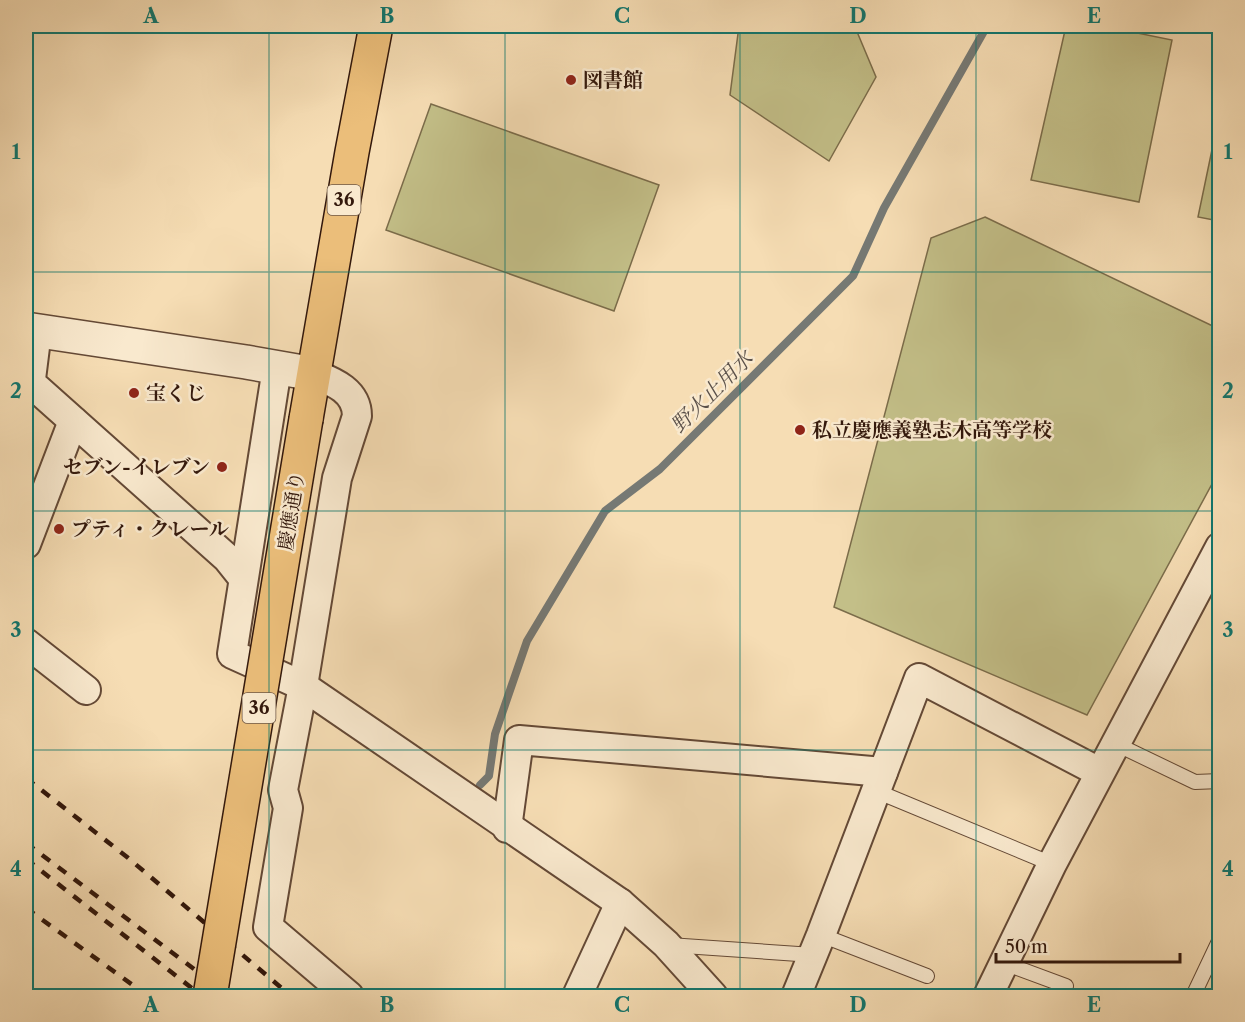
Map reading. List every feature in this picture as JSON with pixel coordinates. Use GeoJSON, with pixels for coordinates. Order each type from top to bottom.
{"type":"FeatureCollection","features":[{"type":"Feature","properties":{"kind":"main road","name":"慶應通り"},"geometry":{"type":"LineString","coordinates":[[210,996],[306,419],[376,26]]}},
{"type":"Feature","properties":{"kind":"street"},"geometry":{"type":"LineString","coordinates":[[243,578],[227,558],[33,385],[31,330],[314,374],[341,386],[351,396],[357,407],[357,416],[337,478],[303,686],[283,790],[288,808],[268,927],[349,996]]}},
{"type":"Feature","properties":{"kind":"street"},"geometry":{"type":"LineString","coordinates":[[277,368],[232,654],[303,686],[620,903],[666,944],[713,996]]}},
{"type":"Feature","properties":{"kind":"street"},"geometry":{"type":"LineString","coordinates":[[26,544],[73,420]]}},
{"type":"Feature","properties":{"kind":"street"},"geometry":{"type":"LineString","coordinates":[[988,996],[1052,864],[1220,547]]}},
{"type":"Feature","properties":{"kind":"street"},"geometry":{"type":"LineString","coordinates":[[26,643],[86,690]]}},
{"type":"Feature","properties":{"kind":"street"},"geometry":{"type":"LineString","coordinates":[[795,996],[817,945],[919,678],[1100,772]]}},
{"type":"Feature","properties":{"kind":"street"},"geometry":{"type":"LineString","coordinates":[[507,827],[519,740],[879,781]]}},
{"type":"Feature","properties":{"kind":"street"},"geometry":{"type":"LineString","coordinates":[[577,996],[620,903]]}},
{"type":"Feature","properties":{"kind":"lane"},"geometry":{"type":"LineString","coordinates":[[1116,744],[1195,782],[1220,781]]}},
{"type":"Feature","properties":{"kind":"lane"},"geometry":{"type":"LineString","coordinates":[[879,781],[1052,864]]}},
{"type":"Feature","properties":{"kind":"lane"},"geometry":{"type":"LineString","coordinates":[[1193,996],[1220,939]]}},
{"type":"Feature","properties":{"kind":"lane"},"geometry":{"type":"LineString","coordinates":[[666,944],[817,945],[927,976]]}},
{"type":"Feature","properties":{"kind":"lane"},"geometry":{"type":"LineString","coordinates":[[1004,963],[1066,986]]}},
{"type":"Feature","properties":{"kind":"shaded area"},"geometry":{"type":"Polygon","coordinates":[[[739,26],[855,27],[876,77],[829,161],[730,95],[739,26]]]}},
{"type":"Feature","properties":{"kind":"shaded area"},"geometry":{"type":"Polygon","coordinates":[[[1066,26],[1103,26],[1172,40],[1139,202],[1031,180],[1066,26]]]}},
{"type":"Feature","properties":{"kind":"shaded area"},"geometry":{"type":"Polygon","coordinates":[[[431,104],[659,185],[614,311],[386,230],[431,104]]]}},
{"type":"Feature","properties":{"kind":"shaded area"},"geometry":{"type":"Polygon","coordinates":[[[1219,116],[1220,221],[1198,217],[1219,116]]]}},
{"type":"Feature","properties":{"kind":"shaded area"},"geometry":{"type":"Polygon","coordinates":[[[985,217],[1219,329],[1219,471],[1087,715],[834,607],[931,238],[985,217]]]}},
{"type":"Feature","properties":{"kind":"waterway","name":"野火止用水"},"geometry":{"type":"LineString","coordinates":[[480,785],[489,776],[495,734],[527,641],[605,511],[660,469],[853,276],[884,208],[987,26]]}},
{"type":"Feature","properties":{"kind":"railway"},"geometry":{"type":"LineString","coordinates":[[26,778],[127,857],[291,996]]}},
{"type":"Feature","properties":{"kind":"railway"},"geometry":{"type":"LineString","coordinates":[[26,843],[230,996]]}},
{"type":"Feature","properties":{"kind":"railway"},"geometry":{"type":"LineString","coordinates":[[26,859],[202,996]]}},
{"type":"Feature","properties":{"kind":"railway"},"geometry":{"type":"LineString","coordinates":[[26,908],[148,996]]}},
{"type":"Feature","properties":{"kind":"place","name":"図書館"},"geometry":{"type":"Point","coordinates":[571,80]}},
{"type":"Feature","properties":{"kind":"place","name":"宝くじ"},"geometry":{"type":"Point","coordinates":[134,393]}},
{"type":"Feature","properties":{"kind":"place","name":"私立慶應義塾志木高等学校"},"geometry":{"type":"Point","coordinates":[800,430]}},
{"type":"Feature","properties":{"kind":"place","name":"セブン-イレブン"},"geometry":{"type":"Point","coordinates":[222,467]}},
{"type":"Feature","properties":{"kind":"place","name":"プティ・クレール"},"geometry":{"type":"Point","coordinates":[59,529]}}]}
